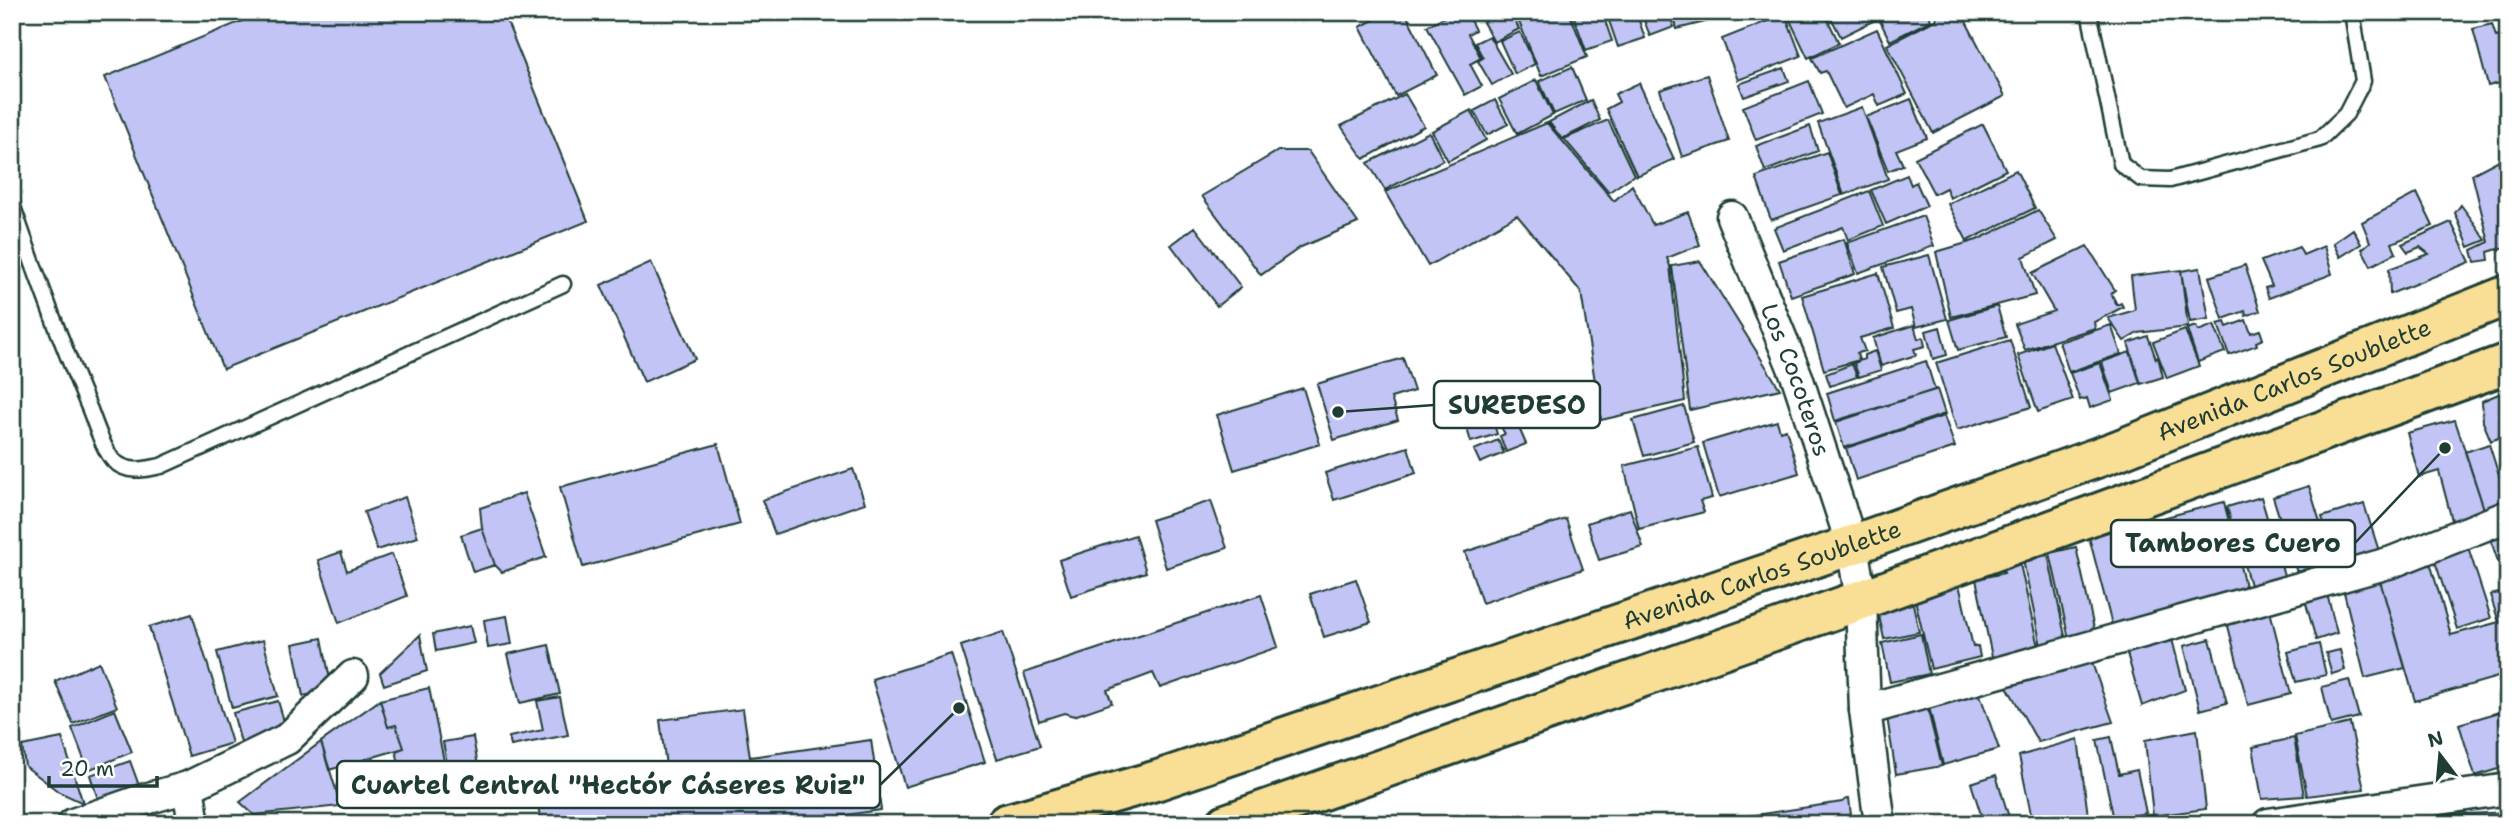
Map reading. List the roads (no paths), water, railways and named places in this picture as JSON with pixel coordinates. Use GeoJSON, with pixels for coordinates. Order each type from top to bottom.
{"type":"FeatureCollection","features":[{"type":"Feature","properties":{"kind":"main road","name":"Avenida Carlos Soublette"},"geometry":{"type":"LineString","coordinates":[[1006,824],[1158,780],[1852,545],[2116,451],[2508,295]]}},
{"type":"Feature","properties":{"kind":"main road"},"geometry":{"type":"LineString","coordinates":[[1226,824],[1861,600],[2508,363]]}},
{"type":"Feature","properties":{"kind":"street","name":"Los Cocoteros"},"geometry":{"type":"LineString","coordinates":[[1732,216],[1797,377],[1852,545],[1861,600],[1865,710],[1880,824]]}},
{"type":"Feature","properties":{"kind":"street"},"geometry":{"type":"LineString","coordinates":[[1865,710],[2392,562],[2508,516]]}},
{"type":"Feature","properties":{"kind":"street"},"geometry":{"type":"LineString","coordinates":[[73,824],[188,787],[287,739],[353,676]]}},
{"type":"Feature","properties":{"kind":"street"},"geometry":{"type":"LineString","coordinates":[[188,787],[194,824]]}},
{"type":"Feature","properties":{"kind":"street"},"geometry":{"type":"LineString","coordinates":[[2268,824],[2508,789]]}},
{"type":"Feature","properties":{"kind":"lane"},"geometry":{"type":"LineString","coordinates":[[2089,12],[2121,164],[2141,179],[2170,180],[2320,139],[2346,114],[2363,81],[2352,12]]}},
{"type":"Feature","properties":{"kind":"lane"},"geometry":{"type":"LineString","coordinates":[[12,204],[53,323],[99,433],[113,461],[126,469],[140,470],[161,466],[563,284]]}},
{"type":"Feature","properties":{"kind":"place","name":"SUREDESO"},"geometry":{"type":"Point","coordinates":[1338,412]}},
{"type":"Feature","properties":{"kind":"place","name":"Tambores Cuero"},"geometry":{"type":"Point","coordinates":[2445,448]}},
{"type":"Feature","properties":{"kind":"place","name":"Cuartel Central \"Hectór Cáseres Ruiz\""},"geometry":{"type":"Point","coordinates":[959,708]}}]}
